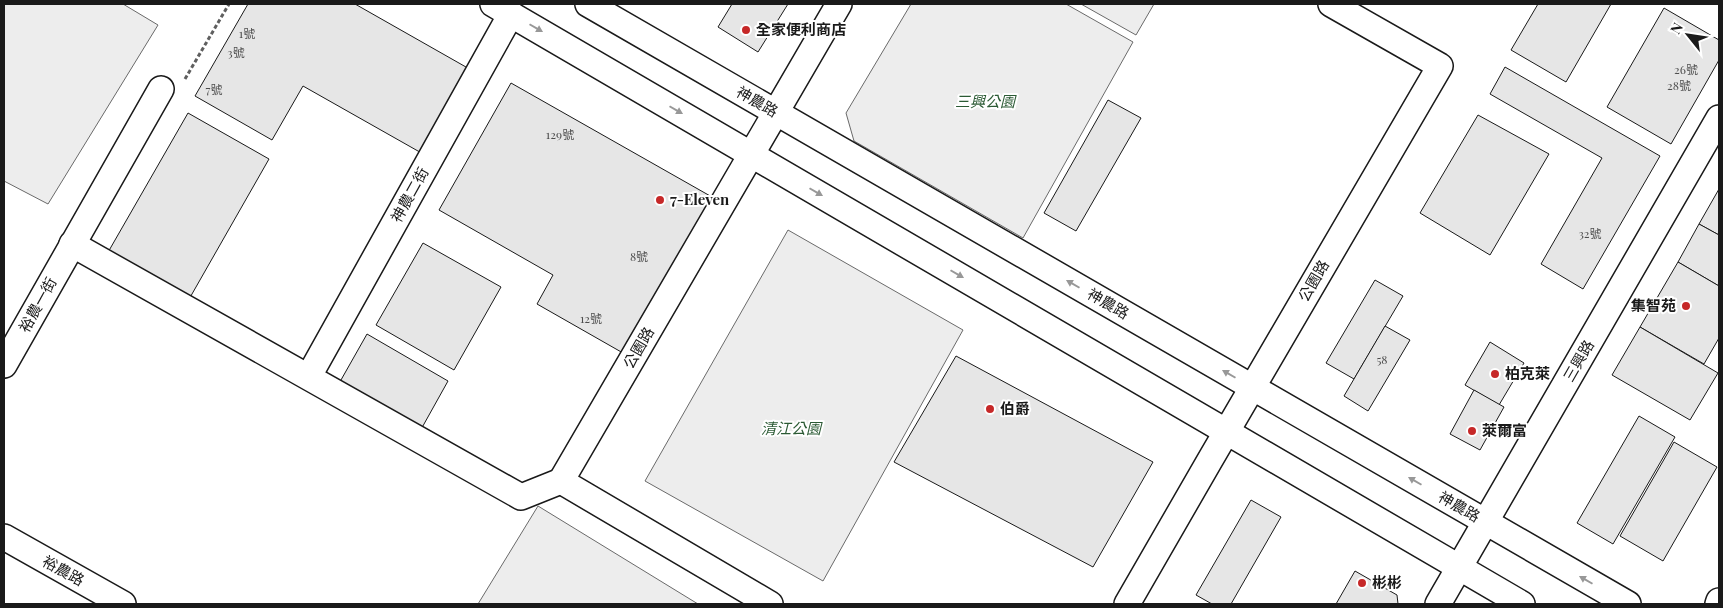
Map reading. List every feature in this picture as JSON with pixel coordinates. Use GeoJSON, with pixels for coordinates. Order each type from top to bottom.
{"type":"FeatureCollection","features":[{"type":"Feature","properties":{"kind":"street","name":"神農路"},"geometry":{"type":"LineString","coordinates":[[588,4],[1628,604]]}},
{"type":"Feature","properties":{"kind":"street","name":"公園路"},"geometry":{"type":"LineString","coordinates":[[561,481],[839,4]]}},
{"type":"Feature","properties":{"kind":"street","name":"公園路"},"geometry":{"type":"LineString","coordinates":[[1127,604],[1440,66],[1331,4]]}},
{"type":"Feature","properties":{"kind":"street"},"geometry":{"type":"LineString","coordinates":[[502,9],[1522,604]]}},
{"type":"Feature","properties":{"kind":"street","name":"神農二街"},"geometry":{"type":"LineString","coordinates":[[309,376],[502,9]]}},
{"type":"Feature","properties":{"kind":"street","name":"裕農一街"},"geometry":{"type":"LineString","coordinates":[[4,365],[72,244],[171,87]]}},
{"type":"Feature","properties":{"kind":"street","name":"三興路"},"geometry":{"type":"LineString","coordinates":[[1438,604],[1711,152],[1719,118]]}},
{"type":"Feature","properties":{"kind":"street"},"geometry":{"type":"LineString","coordinates":[[72,244],[521,497],[561,481],[770,604]]}},
{"type":"Feature","properties":{"kind":"street","name":"裕農路"},"geometry":{"type":"LineString","coordinates":[[4,538],[123,604]]}},
{"type":"Feature","properties":{"kind":"path"},"geometry":{"type":"LineString","coordinates":[[171,87],[229,4]]}},
{"type":"Feature","properties":{"kind":"shaded area"},"geometry":{"type":"Polygon","coordinates":[[[4,4],[123,4],[158,25],[48,204],[4,181],[4,4]]]}},
{"type":"Feature","properties":{"kind":"shaded area","name":"三興公園"},"geometry":{"type":"Polygon","coordinates":[[[911,4],[1066,4],[1133,42],[1023,238],[854,141],[846,113],[911,4]]]}},
{"type":"Feature","properties":{"kind":"shaded area"},"geometry":{"type":"Polygon","coordinates":[[[1081,4],[1154,4],[1136,35],[1081,4]]]}},
{"type":"Feature","properties":{"kind":"shaded area","name":"清江公園"},"geometry":{"type":"Polygon","coordinates":[[[788,230],[963,330],[823,581],[645,481],[788,230]]]}},
{"type":"Feature","properties":{"kind":"shaded area"},"geometry":{"type":"Polygon","coordinates":[[[538,506],[698,604],[478,604],[538,506]]]}},
{"type":"Feature","properties":{"kind":"building"},"geometry":{"type":"Polygon","coordinates":[[[248,4],[355,4],[473,71],[425,155],[303,86],[272,140],[195,96],[248,4]]]}},
{"type":"Feature","properties":{"kind":"building"},"geometry":{"type":"Polygon","coordinates":[[[732,4],[788,4],[758,52],[718,27],[732,4]]]}},
{"type":"Feature","properties":{"kind":"building"},"geometry":{"type":"Polygon","coordinates":[[[1538,4],[1611,4],[1566,82],[1511,50],[1538,4]]]}},
{"type":"Feature","properties":{"kind":"building"},"geometry":{"type":"Polygon","coordinates":[[[1664,8],[1719,40],[1719,60],[1671,144],[1607,107],[1664,8]]]}},
{"type":"Feature","properties":{"kind":"building"},"geometry":{"type":"Polygon","coordinates":[[[1505,67],[1660,156],[1583,289],[1541,264],[1602,158],[1490,94],[1505,67]]]}},
{"type":"Feature","properties":{"kind":"building"},"geometry":{"type":"Polygon","coordinates":[[[511,83],[712,197],[623,353],[537,304],[553,275],[439,210],[511,83]]]}},
{"type":"Feature","properties":{"kind":"building"},"geometry":{"type":"Polygon","coordinates":[[[1108,100],[1141,118],[1076,231],[1044,213],[1108,100]]]}},
{"type":"Feature","properties":{"kind":"building"},"geometry":{"type":"Polygon","coordinates":[[[188,113],[269,159],[188,301],[107,254],[188,113]]]}},
{"type":"Feature","properties":{"kind":"building"},"geometry":{"type":"Polygon","coordinates":[[[1478,115],[1549,154],[1490,255],[1420,213],[1478,115]]]}},
{"type":"Feature","properties":{"kind":"building"},"geometry":{"type":"Polygon","coordinates":[[[1719,189],[1719,235],[1699,224],[1719,189]]]}},
{"type":"Feature","properties":{"kind":"building"},"geometry":{"type":"Polygon","coordinates":[[[1699,224],[1719,235],[1719,286],[1678,262],[1699,224]]]}},
{"type":"Feature","properties":{"kind":"building"},"geometry":{"type":"Polygon","coordinates":[[[423,243],[501,287],[454,370],[376,325],[423,243]]]}},
{"type":"Feature","properties":{"kind":"building","name":"集智苑"},"geometry":{"type":"Polygon","coordinates":[[[1678,262],[1719,286],[1719,338],[1704,364],[1640,327],[1678,262]]]}},
{"type":"Feature","properties":{"kind":"building"},"geometry":{"type":"Polygon","coordinates":[[[1375,280],[1403,296],[1354,379],[1326,363],[1375,280]]]}},
{"type":"Feature","properties":{"kind":"building"},"geometry":{"type":"Polygon","coordinates":[[[1385,326],[1410,340],[1368,411],[1344,396],[1385,326]]]}},
{"type":"Feature","properties":{"kind":"building"},"geometry":{"type":"Polygon","coordinates":[[[1640,327],[1718,373],[1690,420],[1612,375],[1640,327]]]}},
{"type":"Feature","properties":{"kind":"building"},"geometry":{"type":"Polygon","coordinates":[[[367,334],[448,381],[419,433],[337,387],[367,334]]]}},
{"type":"Feature","properties":{"kind":"building","name":"柏克萊"},"geometry":{"type":"Polygon","coordinates":[[[1490,342],[1524,363],[1499,405],[1465,385],[1490,342]]]}},
{"type":"Feature","properties":{"kind":"building","name":"伯爵"},"geometry":{"type":"Polygon","coordinates":[[[956,356],[1153,462],[1093,567],[894,462],[956,356]]]}},
{"type":"Feature","properties":{"kind":"building"},"geometry":{"type":"Polygon","coordinates":[[[1474,390],[1504,407],[1480,450],[1450,434],[1474,390]]]}},
{"type":"Feature","properties":{"kind":"building"},"geometry":{"type":"Polygon","coordinates":[[[1639,416],[1675,437],[1613,544],[1577,523],[1639,416]]]}},
{"type":"Feature","properties":{"kind":"building"},"geometry":{"type":"Polygon","coordinates":[[[1674,442],[1717,467],[1663,561],[1620,536],[1674,442]]]}},
{"type":"Feature","properties":{"kind":"building"},"geometry":{"type":"Polygon","coordinates":[[[1251,500],[1281,517],[1231,604],[1212,604],[1196,595],[1251,500]]]}},
{"type":"Feature","properties":{"kind":"building","name":"彬彬"},"geometry":{"type":"Polygon","coordinates":[[[1355,571],[1397,595],[1398,604],[1336,604],[1355,571]]]}},
{"type":"Feature","properties":{"kind":"place","name":"全家便利商店"},"geometry":{"type":"Point","coordinates":[746,30]}},
{"type":"Feature","properties":{"kind":"place","name":"7-Eleven"},"geometry":{"type":"Point","coordinates":[660,200]}},
{"type":"Feature","properties":{"kind":"place","name":"集智苑"},"geometry":{"type":"Point","coordinates":[1686,306]}},
{"type":"Feature","properties":{"kind":"place","name":"柏克萊"},"geometry":{"type":"Point","coordinates":[1495,374]}},
{"type":"Feature","properties":{"kind":"place","name":"伯爵"},"geometry":{"type":"Point","coordinates":[990,409]}},
{"type":"Feature","properties":{"kind":"place","name":"萊爾富"},"geometry":{"type":"Point","coordinates":[1472,431]}},
{"type":"Feature","properties":{"kind":"place","name":"彬彬"},"geometry":{"type":"Point","coordinates":[1362,583]}}]}
